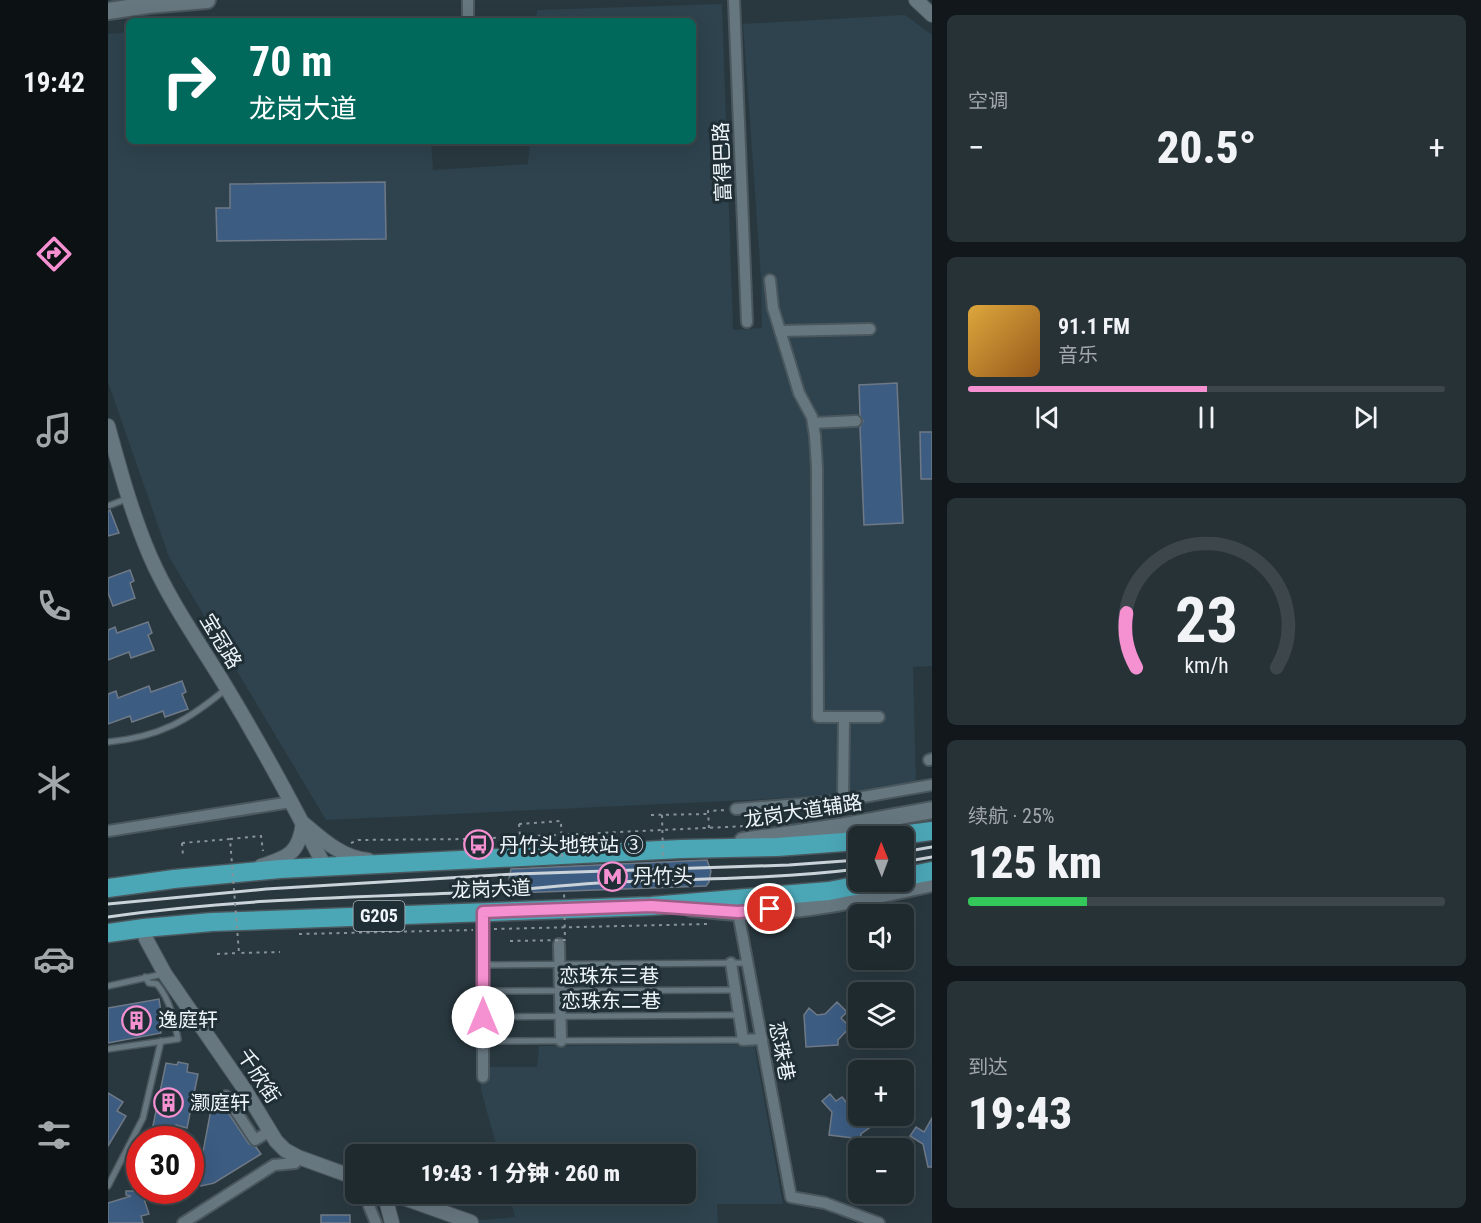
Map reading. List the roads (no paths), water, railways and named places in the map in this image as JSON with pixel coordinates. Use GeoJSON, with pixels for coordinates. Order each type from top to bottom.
{"type":"FeatureCollection","features":[{"type":"Feature","properties":{"kind":"highway"},"geometry":{"type":"LineString","coordinates":[[914,833],[932,831]]}},
{"type":"Feature","properties":{"kind":"highway","name":"龙岗大道"},"geometry":{"type":"LineString","coordinates":[[108,888],[237,873],[325,867],[681,849],[777,847],[848,841]]}},
{"type":"Feature","properties":{"kind":"highway"},"geometry":{"type":"LineString","coordinates":[[914,875],[932,871]]}},
{"type":"Feature","properties":{"kind":"highway","name":"龙岗大道"},"geometry":{"type":"LineString","coordinates":[[108,933],[212,922],[483,921],[829,891],[848,887]]}},
{"type":"Feature","properties":{"kind":"main road"},"geometry":{"type":"LineString","coordinates":[[108,11],[207,0]]}},
{"type":"Feature","properties":{"kind":"main road","name":"龙岗大道辅路"},"geometry":{"type":"LineString","coordinates":[[681,849],[828,829],[932,810]]}},
{"type":"Feature","properties":{"kind":"main road"},"geometry":{"type":"LineString","coordinates":[[651,906],[738,912],[834,903],[932,883]]}},
{"type":"Feature","properties":{"kind":"street"},"geometry":{"type":"LineString","coordinates":[[468,0],[468,18]]}},
{"type":"Feature","properties":{"kind":"street","name":"富得巴路"},"geometry":{"type":"LineString","coordinates":[[734,0],[747,322]]}},
{"type":"Feature","properties":{"kind":"street"},"geometry":{"type":"LineString","coordinates":[[916,0],[932,15]]}},
{"type":"Feature","properties":{"kind":"street"},"geometry":{"type":"LineString","coordinates":[[770,280],[773,308],[799,393],[813,423],[817,467],[818,717],[879,717]]}},
{"type":"Feature","properties":{"kind":"street"},"geometry":{"type":"LineString","coordinates":[[780,331],[870,329]]}},
{"type":"Feature","properties":{"kind":"street"},"geometry":{"type":"LineString","coordinates":[[813,423],[856,421]]}},
{"type":"Feature","properties":{"kind":"street","name":"宝冠路"},"geometry":{"type":"LineString","coordinates":[[108,426],[129,498],[150,556],[172,599],[227,688],[303,823],[325,867]]}},
{"type":"Feature","properties":{"kind":"street"},"geometry":{"type":"LineString","coordinates":[[843,801],[844,717]]}},
{"type":"Feature","properties":{"kind":"street"},"geometry":{"type":"LineString","coordinates":[[736,809],[843,801],[932,785]]}},
{"type":"Feature","properties":{"kind":"street"},"geometry":{"type":"LineString","coordinates":[[108,831],[291,802]]}},
{"type":"Feature","properties":{"kind":"street"},"geometry":{"type":"LineString","coordinates":[[303,823],[323,841],[345,854],[362,860],[403,863]]}},
{"type":"Feature","properties":{"kind":"street"},"geometry":{"type":"LineString","coordinates":[[237,873],[285,858],[295,850],[301,840],[303,823]]}},
{"type":"Feature","properties":{"kind":"street","name":"恋珠巷"},"geometry":{"type":"LineString","coordinates":[[738,912],[791,1197],[825,1203],[879,1223]]}},
{"type":"Feature","properties":{"kind":"street"},"geometry":{"type":"LineString","coordinates":[[483,921],[483,1077]]}},
{"type":"Feature","properties":{"kind":"street","name":"千欣街"},"geometry":{"type":"LineString","coordinates":[[144,928],[146,939],[165,974],[216,1047],[276,1141],[298,1157],[345,1174]]}},
{"type":"Feature","properties":{"kind":"street"},"geometry":{"type":"LineString","coordinates":[[559,944],[561,1041]]}},
{"type":"Feature","properties":{"kind":"street"},"geometry":{"type":"LineString","coordinates":[[731,963],[743,1040],[762,1039]]}},
{"type":"Feature","properties":{"kind":"street"},"geometry":{"type":"LineString","coordinates":[[226,1096],[255,1140],[270,1131]]}},
{"type":"Feature","properties":{"kind":"street"},"geometry":{"type":"LineString","coordinates":[[183,1223],[274,1165],[291,1165],[298,1157]]}},
{"type":"Feature","properties":{"kind":"street"},"geometry":{"type":"LineString","coordinates":[[371,1204],[369,1206],[376,1223]]}},
{"type":"Feature","properties":{"kind":"street"},"geometry":{"type":"LineString","coordinates":[[382,1204],[392,1223]]}},
{"type":"Feature","properties":{"kind":"street"},"geometry":{"type":"LineString","coordinates":[[420,1204],[471,1222]]}},
{"type":"Feature","properties":{"kind":"lane"},"geometry":{"type":"LineString","coordinates":[[108,506],[129,498]]}},
{"type":"Feature","properties":{"kind":"lane"},"geometry":{"type":"LineString","coordinates":[[108,742],[132,739],[167,729],[199,712],[227,688]]}},
{"type":"Feature","properties":{"kind":"lane"},"geometry":{"type":"LineString","coordinates":[[483,965],[747,963]]}},
{"type":"Feature","properties":{"kind":"lane"},"geometry":{"type":"LineString","coordinates":[[108,986],[165,974]]}},
{"type":"Feature","properties":{"kind":"lane"},"geometry":{"type":"LineString","coordinates":[[108,1049],[178,1039],[173,1014],[162,989],[157,984],[149,983],[145,977]]}},
{"type":"Feature","properties":{"kind":"lane","name":"恋珠东三巷"},"geometry":{"type":"LineString","coordinates":[[483,991],[735,990]]}},
{"type":"Feature","properties":{"kind":"lane","name":"恋珠东二巷"},"geometry":{"type":"LineString","coordinates":[[483,1017],[740,1015]]}},
{"type":"Feature","properties":{"kind":"lane"},"geometry":{"type":"LineString","coordinates":[[494,1041],[743,1040]]}},
{"type":"Feature","properties":{"kind":"lane"},"geometry":{"type":"LineString","coordinates":[[108,1186],[143,1118],[161,1041]]}},
{"type":"Feature","properties":{"kind":"railway"},"geometry":{"type":"LineString","coordinates":[[914,850],[932,847]]}},
{"type":"Feature","properties":{"kind":"railway"},"geometry":{"type":"LineString","coordinates":[[914,860],[932,857]]}},
{"type":"Feature","properties":{"kind":"railway"},"geometry":{"type":"LineString","coordinates":[[108,904],[266,889],[516,874],[789,865],[848,861]]}},
{"type":"Feature","properties":{"kind":"railway"},"geometry":{"type":"LineString","coordinates":[[108,917],[248,902],[499,891],[614,882],[767,877],[848,870]]}},
{"type":"Feature","properties":{"kind":"place","name":"丹竹头地铁站 ③"},"geometry":{"type":"Point","coordinates":[478,845]}},
{"type":"Feature","properties":{"kind":"place","name":"丹竹头"},"geometry":{"type":"Point","coordinates":[612,876]}},
{"type":"Feature","properties":{"kind":"place","name":"逸庭轩"},"geometry":{"type":"Point","coordinates":[137,1020]}},
{"type":"Feature","properties":{"kind":"place","name":"灏庭轩"},"geometry":{"type":"Point","coordinates":[169,1103]}}]}
